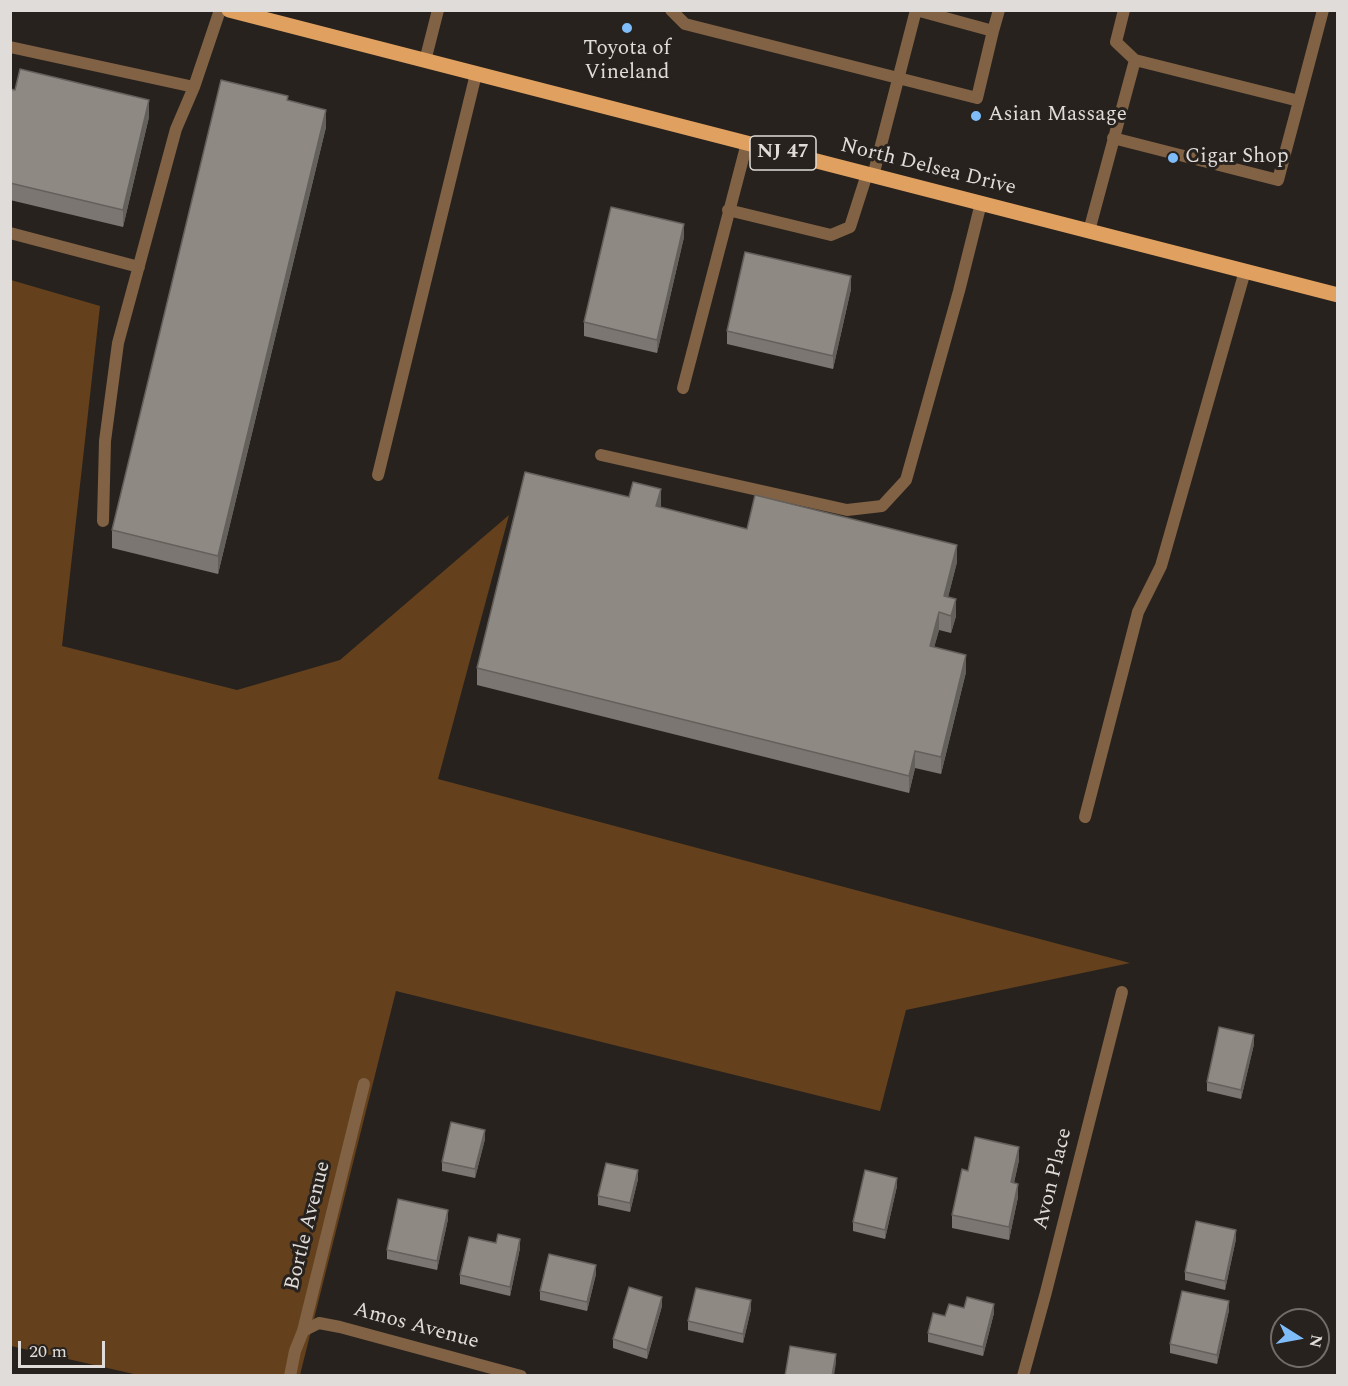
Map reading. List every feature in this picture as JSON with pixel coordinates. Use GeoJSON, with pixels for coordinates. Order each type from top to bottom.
{"type":"FeatureCollection","features":[{"type":"Feature","properties":{"kind":"main road","name":"North Delsea Drive"},"geometry":{"type":"LineString","coordinates":[[229,10],[1338,295]]}},
{"type":"Feature","properties":{"kind":"street"},"geometry":{"type":"LineString","coordinates":[[103,520],[105,441],[118,343],[176,129],[194,87],[220,10]]}},
{"type":"Feature","properties":{"kind":"street"},"geometry":{"type":"LineString","coordinates":[[425,61],[438,10]]}},
{"type":"Feature","properties":{"kind":"street"},"geometry":{"type":"LineString","coordinates":[[671,10],[685,24],[976,98],[999,10]]}},
{"type":"Feature","properties":{"kind":"street"},"geometry":{"type":"LineString","coordinates":[[1124,10],[1116,42],[1135,60],[1299,101]]}},
{"type":"Feature","properties":{"kind":"street"},"geometry":{"type":"LineString","coordinates":[[1113,138],[1278,180],[1323,10]]}},
{"type":"Feature","properties":{"kind":"street"},"geometry":{"type":"LineString","coordinates":[[728,210],[831,235],[850,227],[870,175],[899,79],[916,11],[993,31]]}},
{"type":"Feature","properties":{"kind":"street"},"geometry":{"type":"LineString","coordinates":[[10,47],[194,87]]}},
{"type":"Feature","properties":{"kind":"street"},"geometry":{"type":"LineString","coordinates":[[1089,231],[1135,60]]}},
{"type":"Feature","properties":{"kind":"street"},"geometry":{"type":"LineString","coordinates":[[378,475],[476,74]]}},
{"type":"Feature","properties":{"kind":"street"},"geometry":{"type":"LineString","coordinates":[[682,388],[747,143]]}},
{"type":"Feature","properties":{"kind":"street"},"geometry":{"type":"LineString","coordinates":[[601,455],[847,510],[882,506],[906,480],[981,203]]}},
{"type":"Feature","properties":{"kind":"street"},"geometry":{"type":"LineString","coordinates":[[10,233],[139,267]]}},
{"type":"Feature","properties":{"kind":"street"},"geometry":{"type":"LineString","coordinates":[[1084,817],[1138,612],[1161,566],[1245,271]]}},
{"type":"Feature","properties":{"kind":"street","name":"Avon Place"},"geometry":{"type":"LineString","coordinates":[[1023,1376],[1122,992]]}},
{"type":"Feature","properties":{"kind":"street","name":"Bortle Avenue"},"geometry":{"type":"LineString","coordinates":[[290,1376],[364,1084]]}},
{"type":"Feature","properties":{"kind":"street","name":"Amos Avenue"},"geometry":{"type":"LineString","coordinates":[[303,1331],[319,1323],[340,1327],[521,1376]]}},
{"type":"Feature","properties":{"kind":"shaded area"},"geometry":{"type":"Polygon","coordinates":[[[11,280],[100,306],[62,646],[237,690],[340,660],[509,515],[438,779],[1130,963],[906,1010],[880,1111],[396,991],[300,1375],[138,1375],[11,1346],[11,280]]]}},
{"type":"Feature","properties":{"kind":"building"},"geometry":{"type":"Polygon","coordinates":[[[20,69],[149,100],[123,210],[10,183],[10,89],[15,90],[20,69]]]}},
{"type":"Feature","properties":{"kind":"building"},"geometry":{"type":"Polygon","coordinates":[[[221,80],[288,96],[287,100],[326,110],[218,556],[112,530],[221,80]]]}},
{"type":"Feature","properties":{"kind":"building"},"geometry":{"type":"Polygon","coordinates":[[[611,207],[684,224],[657,340],[584,322],[611,207]]]}},
{"type":"Feature","properties":{"kind":"building"},"geometry":{"type":"Polygon","coordinates":[[[745,252],[851,276],[833,356],[727,331],[745,252]]]}},
{"type":"Feature","properties":{"kind":"building"},"geometry":{"type":"Polygon","coordinates":[[[525,472],[629,497],[633,482],[661,489],[656,506],[747,529],[755,495],[957,545],[944,596],[956,599],[951,616],[939,612],[930,646],[966,655],[941,757],[915,751],[909,776],[477,668],[525,472]]]}},
{"type":"Feature","properties":{"kind":"building"},"geometry":{"type":"Polygon","coordinates":[[[1219,1027],[1254,1035],[1241,1090],[1207,1082],[1219,1027]]]}},
{"type":"Feature","properties":{"kind":"building"},"geometry":{"type":"Polygon","coordinates":[[[451,1122],[485,1130],[475,1169],[442,1162],[451,1122]]]}},
{"type":"Feature","properties":{"kind":"building"},"geometry":{"type":"Polygon","coordinates":[[[975,1137],[1019,1147],[1011,1182],[1018,1184],[1009,1227],[952,1215],[962,1169],[968,1171],[975,1137]]]}},
{"type":"Feature","properties":{"kind":"building"},"geometry":{"type":"Polygon","coordinates":[[[606,1163],[638,1170],[630,1203],[598,1196],[606,1163]]]}},
{"type":"Feature","properties":{"kind":"building"},"geometry":{"type":"Polygon","coordinates":[[[865,1170],[897,1178],[885,1230],[853,1222],[865,1170]]]}},
{"type":"Feature","properties":{"kind":"building"},"geometry":{"type":"Polygon","coordinates":[[[398,1199],[448,1210],[437,1261],[387,1250],[398,1199]]]}},
{"type":"Feature","properties":{"kind":"building"},"geometry":{"type":"Polygon","coordinates":[[[1196,1221],[1236,1230],[1225,1281],[1185,1272],[1196,1221]]]}},
{"type":"Feature","properties":{"kind":"building"},"geometry":{"type":"Polygon","coordinates":[[[498,1234],[520,1239],[510,1287],[460,1275],[469,1237],[496,1243],[498,1234]]]}},
{"type":"Feature","properties":{"kind":"building"},"geometry":{"type":"Polygon","coordinates":[[[549,1254],[596,1265],[587,1302],[540,1291],[549,1254]]]}},
{"type":"Feature","properties":{"kind":"building"},"geometry":{"type":"Polygon","coordinates":[[[629,1287],[662,1297],[647,1350],[613,1339],[629,1287]]]}},
{"type":"Feature","properties":{"kind":"building"},"geometry":{"type":"Polygon","coordinates":[[[696,1288],[751,1300],[743,1334],[688,1321],[696,1288]]]}},
{"type":"Feature","properties":{"kind":"building"},"geometry":{"type":"Polygon","coordinates":[[[1182,1291],[1229,1301],[1217,1355],[1170,1344],[1182,1291]]]}},
{"type":"Feature","properties":{"kind":"building"},"geometry":{"type":"Polygon","coordinates":[[[967,1297],[994,1304],[983,1347],[928,1333],[933,1313],[945,1316],[949,1304],[964,1308],[967,1297]]]}},
{"type":"Feature","properties":{"kind":"building"},"geometry":{"type":"Polygon","coordinates":[[[790,1346],[836,1354],[832,1376],[785,1376],[790,1346]]]}},
{"type":"Feature","properties":{"kind":"place","name":"Toyota of Vineland"},"geometry":{"type":"Point","coordinates":[627,28]}},
{"type":"Feature","properties":{"kind":"place","name":"Asian Massage"},"geometry":{"type":"Point","coordinates":[976,116]}},
{"type":"Feature","properties":{"kind":"place","name":"Cigar Shop"},"geometry":{"type":"Point","coordinates":[1173,158]}}]}
